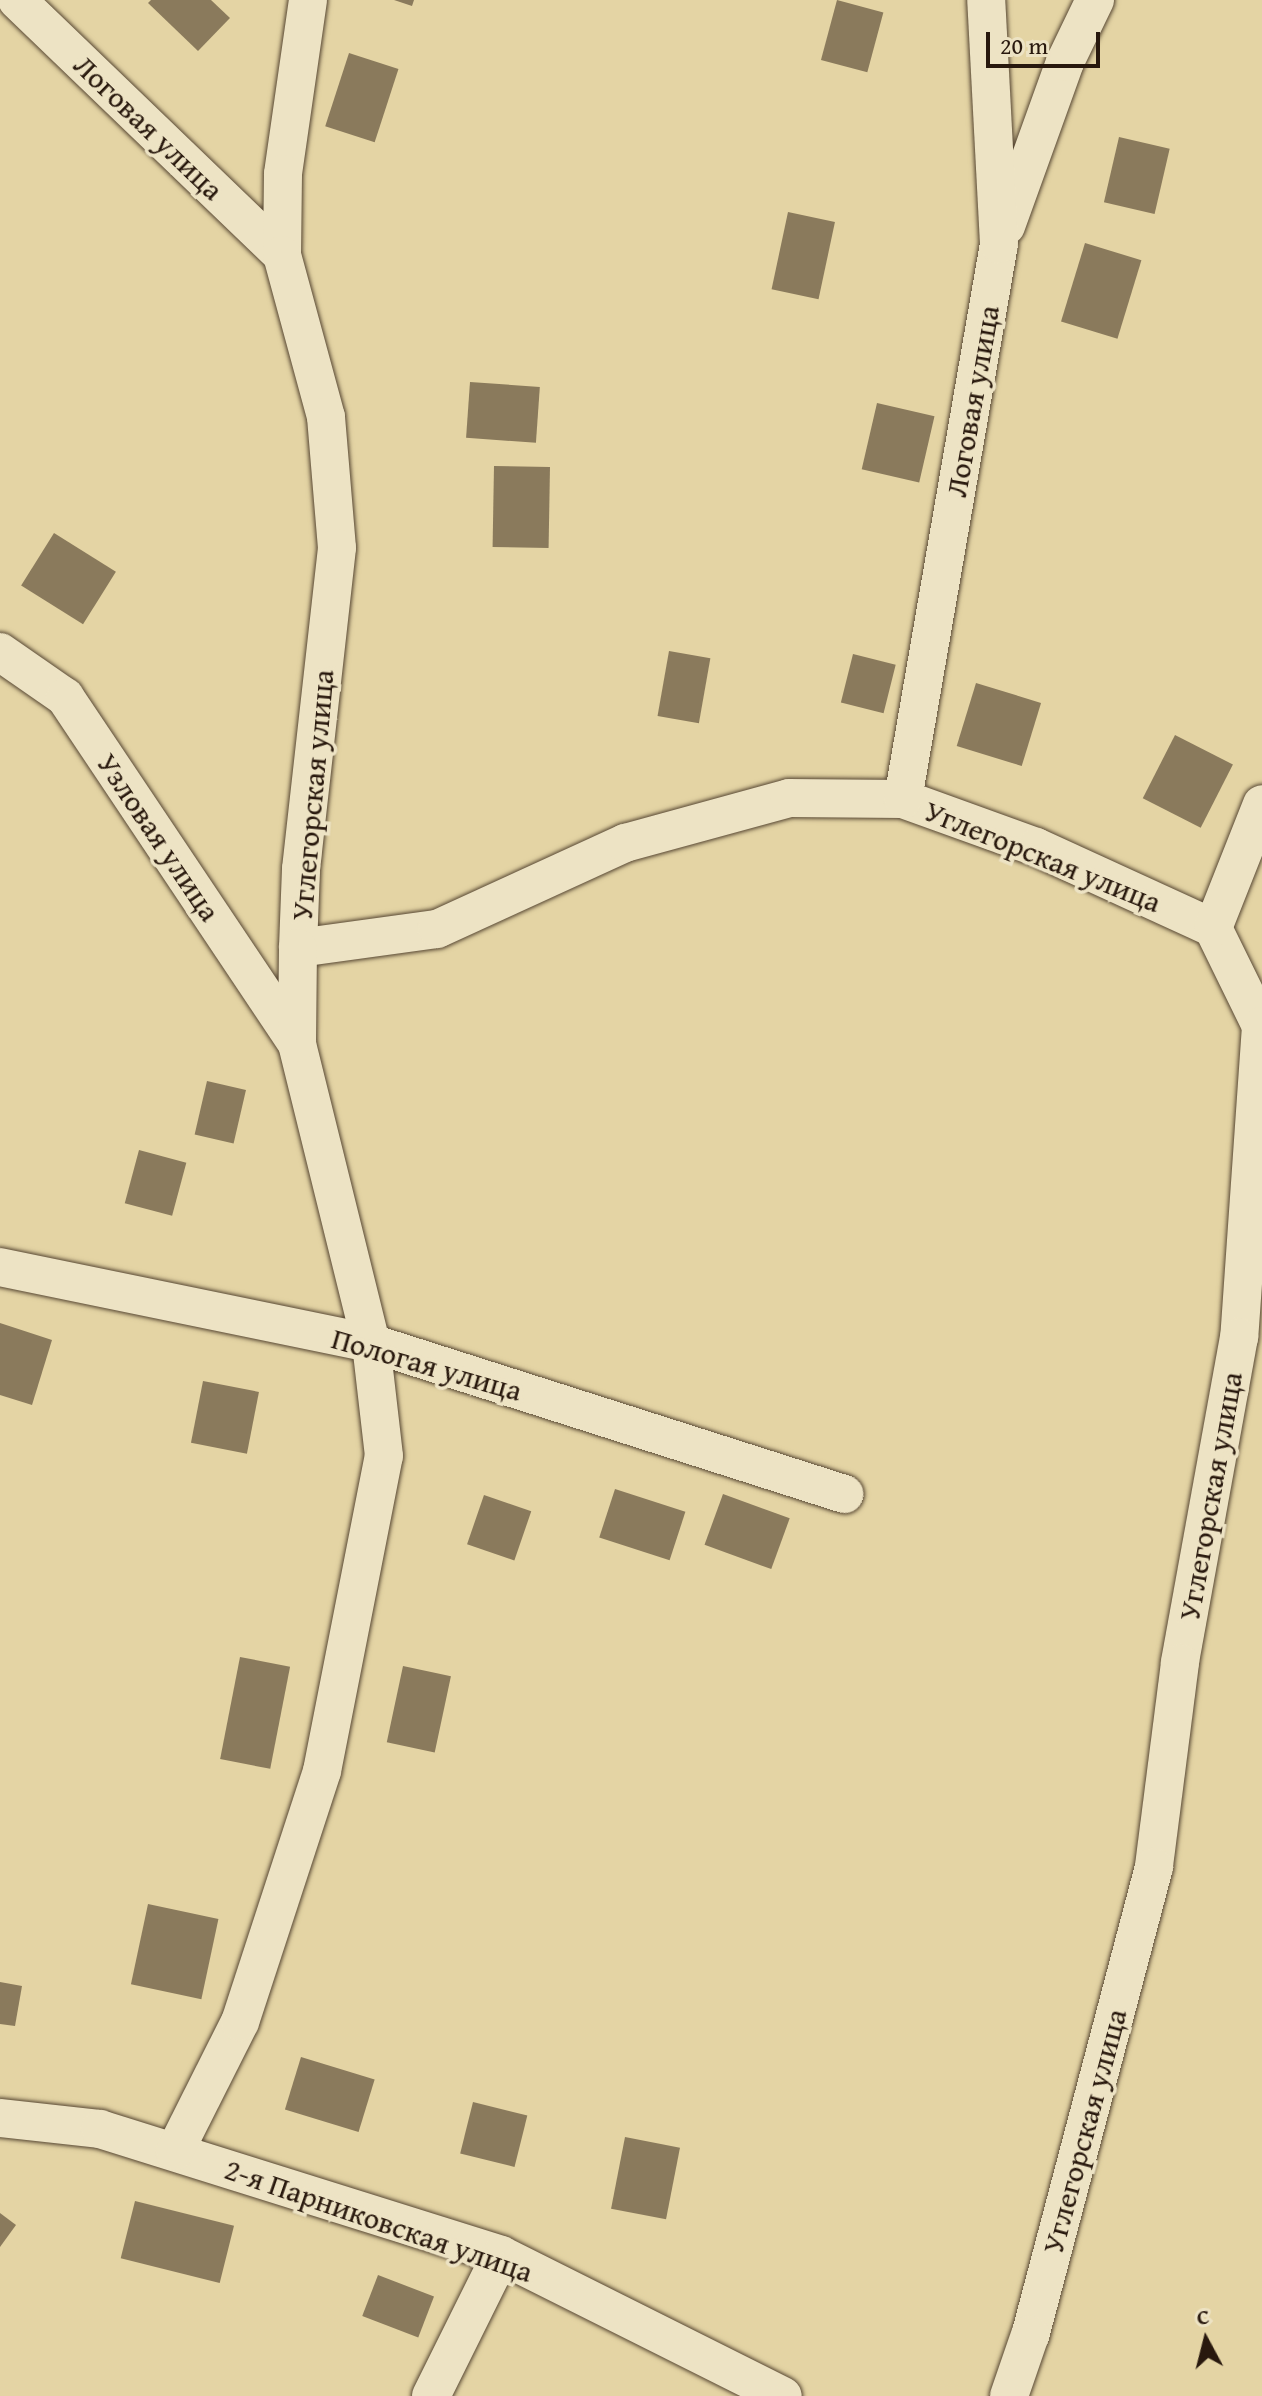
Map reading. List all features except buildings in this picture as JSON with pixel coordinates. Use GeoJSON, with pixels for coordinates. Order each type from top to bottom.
{"type":"FeatureCollection","features":[{"type":"Feature","properties":{"kind":"street","name":"Логовая улица"},"geometry":{"type":"LineString","coordinates":[[17,0],[282,255]]}},
{"type":"Feature","properties":{"kind":"street","name":"Углегорская улица"},"geometry":{"type":"LineString","coordinates":[[308,0],[283,174],[282,255],[326,417],[337,548],[301,869],[298,948],[437,929],[625,843],[789,798],[903,799],[1036,847],[1213,928],[1262,1026],[1239,1337],[1180,1663],[1154,1867],[1030,2335],[1009,2396]]}},
{"type":"Feature","properties":{"kind":"street","name":"Логовая улица"},"geometry":{"type":"LineString","coordinates":[[903,799],[999,244],[986,0]]}},
{"type":"Feature","properties":{"kind":"street"},"geometry":{"type":"LineString","coordinates":[[999,244],[1065,62],[1095,0]]}},
{"type":"Feature","properties":{"kind":"street","name":"Узловая улица"},"geometry":{"type":"LineString","coordinates":[[0,652],[65,697],[297,1043]]}},
{"type":"Feature","properties":{"kind":"street"},"geometry":{"type":"LineString","coordinates":[[1213,928],[1262,804]]}},
{"type":"Feature","properties":{"kind":"street"},"geometry":{"type":"LineString","coordinates":[[175,2151],[240,2022],[322,1771],[384,1456],[371,1343],[297,1043],[298,948]]}},
{"type":"Feature","properties":{"kind":"street","name":"Пологая улица"},"geometry":{"type":"LineString","coordinates":[[0,1267],[371,1343],[845,1494]]}},
{"type":"Feature","properties":{"kind":"street","name":"2-я Парниковская улица"},"geometry":{"type":"LineString","coordinates":[[1,2120],[100,2129],[501,2255],[783,2396]]}},
{"type":"Feature","properties":{"kind":"street"},"geometry":{"type":"LineString","coordinates":[[431,2396],[501,2255]]}}]}
